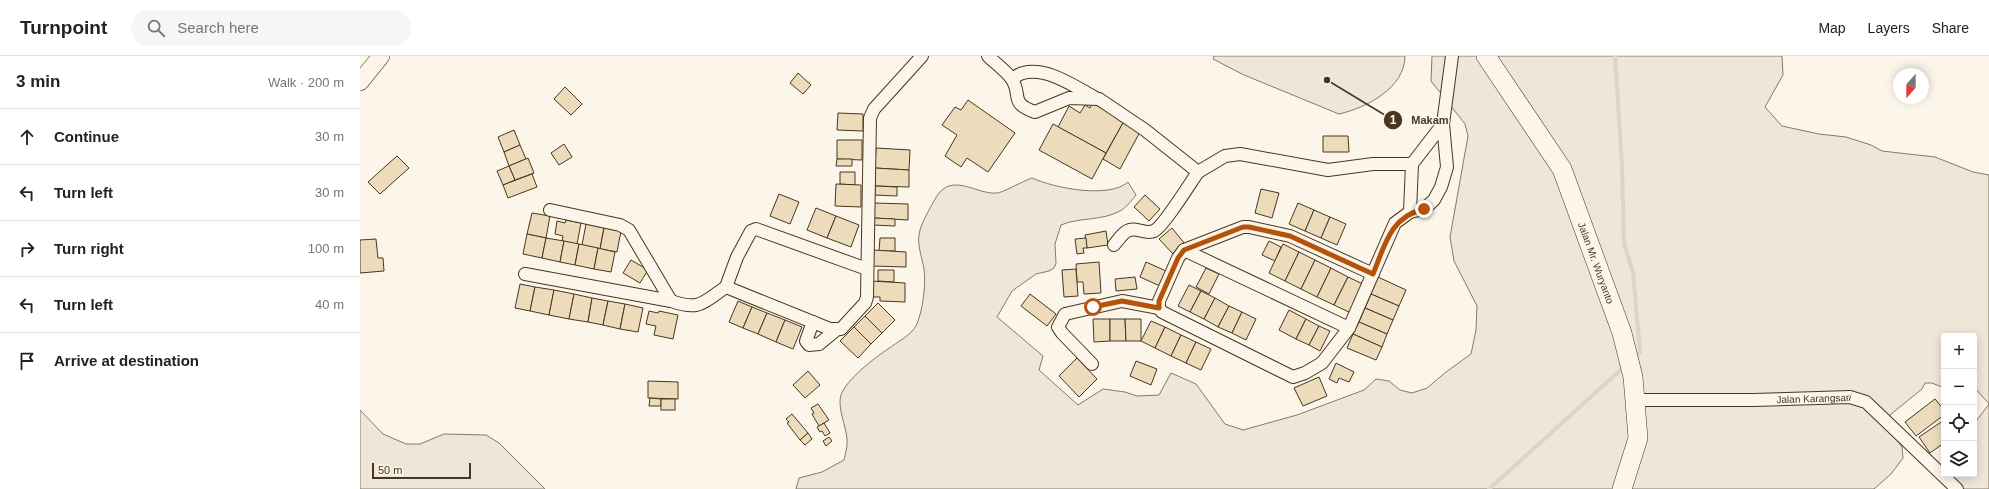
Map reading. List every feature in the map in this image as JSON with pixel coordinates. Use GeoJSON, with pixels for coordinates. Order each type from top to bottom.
{"type":"FeatureCollection","features":[{"type":"Feature","properties":{"kind":"main road"},"geometry":{"type":"LineString","coordinates":[[360,82],[380,56]]}},
{"type":"Feature","properties":{"kind":"main road","name":"Jalan Mr. Wuryanto"},"geometry":{"type":"LineString","coordinates":[[1486,56],[1562,169],[1622,333],[1633,377],[1638,438],[1622,489]]}},
{"type":"Feature","properties":{"kind":"street"},"geometry":{"type":"LineString","coordinates":[[813,322],[806,341],[808,344],[819,344],[836,330],[841,329],[865,303],[870,118],[874,109],[922,56]]}},
{"type":"Feature","properties":{"kind":"street"},"geometry":{"type":"LineString","coordinates":[[988,56],[1012,79],[1018,101],[1022,107],[1035,112],[1069,98],[1099,100]]}},
{"type":"Feature","properties":{"kind":"street"},"geometry":{"type":"LineString","coordinates":[[1092,364],[1058,327],[1065,314],[1122,301],[1159,308],[1162,312],[1292,377],[1306,372],[1322,363],[1349,328],[1395,224],[1410,212],[1424,209],[1434,200],[1442,187],[1447,167],[1443,124],[1452,56]]}},
{"type":"Feature","properties":{"kind":"street"},"geometry":{"type":"LineString","coordinates":[[1012,79],[1023,73],[1039,73],[1052,76],[1099,100],[1145,130],[1198,172]]}},
{"type":"Feature","properties":{"kind":"street"},"geometry":{"type":"LineString","coordinates":[[1410,212],[1412,164],[1443,124]]}},
{"type":"Feature","properties":{"kind":"street"},"geometry":{"type":"LineString","coordinates":[[1114,245],[1128,231],[1135,230],[1148,232],[1155,230],[1175,206],[1198,172],[1224,156],[1240,154],[1328,170],[1373,164],[1412,164]]}},
{"type":"Feature","properties":{"kind":"street"},"geometry":{"type":"LineString","coordinates":[[550,210],[620,225],[629,230],[671,301]]}},
{"type":"Feature","properties":{"kind":"street"},"geometry":{"type":"LineString","coordinates":[[1159,308],[1162,293],[1178,258],[1184,250],[1243,227],[1290,236],[1373,274]]}},
{"type":"Feature","properties":{"kind":"street"},"geometry":{"type":"LineString","coordinates":[[525,274],[671,301],[684,306],[697,306],[726,287],[737,257],[751,231],[756,229],[867,269]]}},
{"type":"Feature","properties":{"kind":"street"},"geometry":{"type":"LineString","coordinates":[[1184,250],[1349,328]]}},
{"type":"Feature","properties":{"kind":"street"},"geometry":{"type":"LineString","coordinates":[[726,287],[836,330]]}},
{"type":"Feature","properties":{"kind":"street","name":"Jalan Karangsari"},"geometry":{"type":"LineString","coordinates":[[1636,400],[1753,400],[1850,396],[1866,402],[1957,489]]}},
{"type":"Feature","properties":{"kind":"shaded area"},"geometry":{"type":"Polygon","coordinates":[[[1214,56],[1405,56],[1403,67],[1398,78],[1382,95],[1361,107],[1339,114],[1244,75],[1213,59],[1214,56]]]}},
{"type":"Feature","properties":{"kind":"shaded area"},"geometry":{"type":"Polygon","coordinates":[[[1432,56],[1782,56],[1783,75],[1765,107],[1782,126],[1819,134],[1846,137],[1871,145],[1882,151],[1935,157],[1973,172],[1989,175],[1989,404],[1977,390],[1977,333],[1941,333],[1941,387],[1932,383],[1925,383],[1922,389],[1890,415],[1889,429],[1902,447],[1903,458],[1891,474],[1874,489],[796,489],[799,478],[822,472],[844,460],[847,442],[840,400],[844,389],[854,376],[875,358],[907,336],[916,326],[922,306],[925,283],[919,245],[920,230],[928,211],[939,193],[952,185],[959,185],[990,193],[997,193],[1032,178],[1067,188],[1095,191],[1119,187],[1128,182],[1136,195],[1129,204],[1113,214],[1061,225],[1055,244],[1056,263],[1054,268],[1049,271],[1036,274],[1012,291],[997,317],[1043,356],[1039,370],[1078,405],[1103,389],[1125,392],[1137,396],[1159,395],[1171,373],[1196,384],[1225,424],[1243,430],[1297,415],[1364,390],[1376,379],[1389,381],[1400,390],[1412,393],[1427,388],[1471,354],[1476,330],[1477,306],[1454,261],[1450,237],[1468,136],[1465,124],[1431,81],[1432,56]]]}},
{"type":"Feature","properties":{"kind":"shaded area"},"geometry":{"type":"Polygon","coordinates":[[[1989,404],[1989,489],[1964,489],[1952,477],[1977,477],[1977,420],[1989,404]]]}},
{"type":"Feature","properties":{"kind":"shaded area"},"geometry":{"type":"Polygon","coordinates":[[[360,410],[383,434],[406,444],[420,444],[444,434],[486,435],[499,443],[545,489],[360,489],[360,410]]]}},
{"type":"Feature","properties":{"kind":"building"},"geometry":{"type":"Polygon","coordinates":[[[798,73],[811,85],[803,94],[790,83],[798,73]]]}},
{"type":"Feature","properties":{"kind":"building"},"geometry":{"type":"Polygon","coordinates":[[[565,87],[582,104],[571,115],[554,99],[565,87]]]}},
{"type":"Feature","properties":{"kind":"building"},"geometry":{"type":"Polygon","coordinates":[[[968,100],[1015,133],[988,172],[967,158],[961,167],[945,156],[957,135],[942,125],[955,107],[961,110],[968,100]]]}},
{"type":"Feature","properties":{"kind":"building"},"geometry":{"type":"Polygon","coordinates":[[[1092,103],[1124,121],[1106,153],[1058,127],[1069,106],[1080,113],[1085,105],[1090,108],[1092,103]]]}},
{"type":"Feature","properties":{"kind":"building"},"geometry":{"type":"Polygon","coordinates":[[[838,113],[863,114],[863,131],[837,130],[838,113]]]}},
{"type":"Feature","properties":{"kind":"building"},"geometry":{"type":"Polygon","coordinates":[[[1124,121],[1141,130],[1120,169],[1103,159],[1124,121]]]}},
{"type":"Feature","properties":{"kind":"building"},"geometry":{"type":"Polygon","coordinates":[[[1053,124],[1106,153],[1092,179],[1039,150],[1053,124]]]}},
{"type":"Feature","properties":{"kind":"building"},"geometry":{"type":"Polygon","coordinates":[[[514,130],[520,145],[504,152],[498,137],[514,130]]]}},
{"type":"Feature","properties":{"kind":"building"},"geometry":{"type":"Polygon","coordinates":[[[1323,136],[1348,136],[1349,152],[1323,152],[1323,136]]]}},
{"type":"Feature","properties":{"kind":"building"},"geometry":{"type":"Polygon","coordinates":[[[837,140],[862,140],[862,160],[837,159],[837,140]]]}},
{"type":"Feature","properties":{"kind":"building"},"geometry":{"type":"Polygon","coordinates":[[[564,144],[572,157],[559,165],[551,153],[564,144]]]}},
{"type":"Feature","properties":{"kind":"building"},"geometry":{"type":"Polygon","coordinates":[[[520,145],[526,159],[509,166],[504,152],[520,145]]]}},
{"type":"Feature","properties":{"kind":"building"},"geometry":{"type":"Polygon","coordinates":[[[876,148],[910,150],[909,170],[875,168],[876,148]]]}},
{"type":"Feature","properties":{"kind":"building"},"geometry":{"type":"Polygon","coordinates":[[[397,156],[409,168],[380,194],[368,182],[397,156]]]}},
{"type":"Feature","properties":{"kind":"building"},"geometry":{"type":"Polygon","coordinates":[[[528,158],[534,173],[515,180],[509,166],[528,158]]]}},
{"type":"Feature","properties":{"kind":"building"},"geometry":{"type":"Polygon","coordinates":[[[837,159],[852,159],[852,166],[836,166],[837,159]]]}},
{"type":"Feature","properties":{"kind":"building"},"geometry":{"type":"Polygon","coordinates":[[[509,166],[515,180],[503,185],[497,171],[509,166]]]}},
{"type":"Feature","properties":{"kind":"building"},"geometry":{"type":"Polygon","coordinates":[[[875,168],[909,170],[909,187],[875,186],[875,168]]]}},
{"type":"Feature","properties":{"kind":"building"},"geometry":{"type":"Polygon","coordinates":[[[840,172],[855,172],[855,185],[840,184],[840,172]]]}},
{"type":"Feature","properties":{"kind":"building"},"geometry":{"type":"Polygon","coordinates":[[[532,174],[537,187],[508,198],[503,185],[532,174]]]}},
{"type":"Feature","properties":{"kind":"building"},"geometry":{"type":"Polygon","coordinates":[[[836,184],[861,185],[861,207],[835,206],[836,184]]]}},
{"type":"Feature","properties":{"kind":"building"},"geometry":{"type":"Polygon","coordinates":[[[875,186],[897,187],[897,196],[875,195],[875,186]]]}},
{"type":"Feature","properties":{"kind":"building"},"geometry":{"type":"Polygon","coordinates":[[[1261,189],[1279,193],[1272,218],[1255,213],[1261,189]]]}},
{"type":"Feature","properties":{"kind":"building"},"geometry":{"type":"Polygon","coordinates":[[[779,194],[799,202],[790,224],[770,216],[779,194]]]}},
{"type":"Feature","properties":{"kind":"building"},"geometry":{"type":"Polygon","coordinates":[[[1145,195],[1160,209],[1149,221],[1134,207],[1145,195]]]}},
{"type":"Feature","properties":{"kind":"building"},"geometry":{"type":"Polygon","coordinates":[[[874,203],[908,204],[908,220],[874,218],[874,203]]]}},
{"type":"Feature","properties":{"kind":"building"},"geometry":{"type":"Polygon","coordinates":[[[1298,203],[1314,210],[1305,231],[1289,224],[1298,203]]]}},
{"type":"Feature","properties":{"kind":"building"},"geometry":{"type":"Polygon","coordinates":[[[816,208],[836,216],[827,238],[807,230],[816,208]]]}},
{"type":"Feature","properties":{"kind":"building"},"geometry":{"type":"Polygon","coordinates":[[[1314,210],[1330,217],[1321,238],[1305,231],[1314,210]]]}},
{"type":"Feature","properties":{"kind":"building"},"geometry":{"type":"Polygon","coordinates":[[[532,213],[550,216],[546,238],[527,234],[532,213]]]}},
{"type":"Feature","properties":{"kind":"building"},"geometry":{"type":"Polygon","coordinates":[[[836,216],[859,225],[851,247],[827,238],[836,216]]]}},
{"type":"Feature","properties":{"kind":"building"},"geometry":{"type":"Polygon","coordinates":[[[1330,217],[1346,224],[1337,245],[1321,238],[1330,217]]]}},
{"type":"Feature","properties":{"kind":"building"},"geometry":{"type":"Polygon","coordinates":[[[874,218],[895,219],[895,226],[873,225],[874,218]]]}},
{"type":"Feature","properties":{"kind":"building"},"geometry":{"type":"Polygon","coordinates":[[[566,220],[581,223],[577,244],[562,241],[563,236],[555,234],[557,221],[565,223],[566,220]]]}},
{"type":"Feature","properties":{"kind":"building"},"geometry":{"type":"Polygon","coordinates":[[[586,224],[604,228],[600,249],[582,245],[586,224]]]}},
{"type":"Feature","properties":{"kind":"building"},"geometry":{"type":"Polygon","coordinates":[[[604,228],[621,231],[617,252],[600,249],[604,228]]]}},
{"type":"Feature","properties":{"kind":"building"},"geometry":{"type":"Polygon","coordinates":[[[1172,228],[1185,244],[1173,254],[1159,239],[1172,228]]]}},
{"type":"Feature","properties":{"kind":"building"},"geometry":{"type":"Polygon","coordinates":[[[1106,231],[1108,245],[1087,248],[1085,235],[1106,231]]]}},
{"type":"Feature","properties":{"kind":"building"},"geometry":{"type":"Polygon","coordinates":[[[527,234],[546,238],[542,258],[523,254],[527,234]]]}},
{"type":"Feature","properties":{"kind":"building"},"geometry":{"type":"Polygon","coordinates":[[[546,238],[564,241],[560,262],[542,258],[546,238]]]}},
{"type":"Feature","properties":{"kind":"building"},"geometry":{"type":"Polygon","coordinates":[[[880,238],[895,238],[895,251],[879,251],[880,238]]]}},
{"type":"Feature","properties":{"kind":"building"},"geometry":{"type":"Polygon","coordinates":[[[1086,238],[1087,248],[1083,248],[1084,253],[1077,254],[1075,239],[1086,238]]]}},
{"type":"Feature","properties":{"kind":"building"},"geometry":{"type":"Polygon","coordinates":[[[376,239],[378,258],[383,258],[384,271],[360,273],[360,240],[376,239]]]}},
{"type":"Feature","properties":{"kind":"building"},"geometry":{"type":"Polygon","coordinates":[[[564,241],[579,244],[575,265],[560,262],[564,241]]]}},
{"type":"Feature","properties":{"kind":"building"},"geometry":{"type":"Polygon","coordinates":[[[1269,241],[1281,247],[1275,261],[1262,255],[1269,241]]]}},
{"type":"Feature","properties":{"kind":"building"},"geometry":{"type":"Polygon","coordinates":[[[579,244],[598,248],[594,269],[575,265],[579,244]]]}},
{"type":"Feature","properties":{"kind":"building"},"geometry":{"type":"Polygon","coordinates":[[[1283,244],[1299,252],[1285,281],[1269,273],[1283,244]]]}},
{"type":"Feature","properties":{"kind":"building"},"geometry":{"type":"Polygon","coordinates":[[[598,248],[615,252],[611,272],[594,269],[598,248]]]}},
{"type":"Feature","properties":{"kind":"building"},"geometry":{"type":"Polygon","coordinates":[[[873,250],[906,252],[906,267],[872,266],[873,250]]]}},
{"type":"Feature","properties":{"kind":"building"},"geometry":{"type":"Polygon","coordinates":[[[1299,252],[1315,260],[1301,289],[1285,281],[1299,252]]]}},
{"type":"Feature","properties":{"kind":"building"},"geometry":{"type":"Polygon","coordinates":[[[631,260],[648,270],[640,283],[623,273],[631,260]]]}},
{"type":"Feature","properties":{"kind":"building"},"geometry":{"type":"Polygon","coordinates":[[[1315,260],[1331,268],[1317,297],[1301,289],[1315,260]]]}},
{"type":"Feature","properties":{"kind":"building"},"geometry":{"type":"Polygon","coordinates":[[[1099,262],[1101,293],[1084,294],[1083,282],[1077,282],[1076,264],[1099,262]]]}},
{"type":"Feature","properties":{"kind":"building"},"geometry":{"type":"Polygon","coordinates":[[[1146,262],[1166,271],[1160,286],[1140,277],[1146,262]]]}},
{"type":"Feature","properties":{"kind":"building"},"geometry":{"type":"Polygon","coordinates":[[[1206,268],[1219,274],[1209,294],[1196,287],[1206,268]]]}},
{"type":"Feature","properties":{"kind":"building"},"geometry":{"type":"Polygon","coordinates":[[[1331,268],[1348,277],[1334,305],[1317,297],[1331,268]]]}},
{"type":"Feature","properties":{"kind":"building"},"geometry":{"type":"Polygon","coordinates":[[[1076,269],[1078,296],[1064,297],[1062,270],[1076,269]]]}},
{"type":"Feature","properties":{"kind":"building"},"geometry":{"type":"Polygon","coordinates":[[[878,270],[894,270],[894,282],[878,281],[878,270]]]}},
{"type":"Feature","properties":{"kind":"building"},"geometry":{"type":"Polygon","coordinates":[[[1135,277],[1137,289],[1116,291],[1115,279],[1135,277]]]}},
{"type":"Feature","properties":{"kind":"building"},"geometry":{"type":"Polygon","coordinates":[[[1348,277],[1365,285],[1351,313],[1334,305],[1348,277]]]}},
{"type":"Feature","properties":{"kind":"building"},"geometry":{"type":"Polygon","coordinates":[[[1378,277],[1406,290],[1399,306],[1371,294],[1378,277]]]}},
{"type":"Feature","properties":{"kind":"building"},"geometry":{"type":"Polygon","coordinates":[[[871,281],[905,283],[905,302],[880,301],[880,297],[871,297],[871,281]]]}},
{"type":"Feature","properties":{"kind":"building"},"geometry":{"type":"Polygon","coordinates":[[[520,284],[535,287],[530,311],[515,308],[520,284]]]}},
{"type":"Feature","properties":{"kind":"building"},"geometry":{"type":"Polygon","coordinates":[[[1189,285],[1201,291],[1190,312],[1178,306],[1189,285]]]}},
{"type":"Feature","properties":{"kind":"building"},"geometry":{"type":"Polygon","coordinates":[[[535,287],[554,290],[549,315],[530,311],[535,287]]]}},
{"type":"Feature","properties":{"kind":"building"},"geometry":{"type":"Polygon","coordinates":[[[554,290],[574,294],[569,319],[549,315],[554,290]]]}},
{"type":"Feature","properties":{"kind":"building"},"geometry":{"type":"Polygon","coordinates":[[[1201,291],[1215,298],[1204,319],[1190,312],[1201,291]]]}},
{"type":"Feature","properties":{"kind":"building"},"geometry":{"type":"Polygon","coordinates":[[[574,294],[592,298],[588,322],[569,319],[574,294]]]}},
{"type":"Feature","properties":{"kind":"building"},"geometry":{"type":"Polygon","coordinates":[[[1030,294],[1056,314],[1047,326],[1021,306],[1030,294]]]}},
{"type":"Feature","properties":{"kind":"building"},"geometry":{"type":"Polygon","coordinates":[[[1371,294],[1399,306],[1393,320],[1365,308],[1371,294]]]}},
{"type":"Feature","properties":{"kind":"building"},"geometry":{"type":"Polygon","coordinates":[[[592,298],[608,301],[603,325],[588,322],[592,298]]]}},
{"type":"Feature","properties":{"kind":"building"},"geometry":{"type":"Polygon","coordinates":[[[1215,298],[1229,306],[1218,327],[1204,319],[1215,298]]]}},
{"type":"Feature","properties":{"kind":"building"},"geometry":{"type":"Polygon","coordinates":[[[608,301],[625,304],[620,329],[603,325],[608,301]]]}},
{"type":"Feature","properties":{"kind":"building"},"geometry":{"type":"Polygon","coordinates":[[[738,301],[752,307],[743,328],[729,322],[738,301]]]}},
{"type":"Feature","properties":{"kind":"building"},"geometry":{"type":"Polygon","coordinates":[[[878,303],[895,320],[882,333],[865,316],[878,303]]]}},
{"type":"Feature","properties":{"kind":"building"},"geometry":{"type":"Polygon","coordinates":[[[625,304],[643,308],[638,332],[620,329],[625,304]]]}},
{"type":"Feature","properties":{"kind":"building"},"geometry":{"type":"Polygon","coordinates":[[[1229,306],[1242,312],[1232,333],[1218,327],[1229,306]]]}},
{"type":"Feature","properties":{"kind":"building"},"geometry":{"type":"Polygon","coordinates":[[[752,307],[767,313],[758,334],[743,328],[752,307]]]}},
{"type":"Feature","properties":{"kind":"building"},"geometry":{"type":"Polygon","coordinates":[[[1365,308],[1393,320],[1387,334],[1359,322],[1365,308]]]}},
{"type":"Feature","properties":{"kind":"building"},"geometry":{"type":"Polygon","coordinates":[[[1289,310],[1306,319],[1296,339],[1279,330],[1289,310]]]}},
{"type":"Feature","properties":{"kind":"building"},"geometry":{"type":"Polygon","coordinates":[[[649,311],[658,313],[659,311],[678,315],[673,339],[654,335],[656,326],[646,324],[649,311]]]}},
{"type":"Feature","properties":{"kind":"building"},"geometry":{"type":"Polygon","coordinates":[[[1242,312],[1256,319],[1246,340],[1232,333],[1242,312]]]}},
{"type":"Feature","properties":{"kind":"building"},"geometry":{"type":"Polygon","coordinates":[[[767,313],[785,320],[776,342],[758,334],[767,313]]]}},
{"type":"Feature","properties":{"kind":"building"},"geometry":{"type":"Polygon","coordinates":[[[865,316],[882,333],[871,344],[854,327],[865,316]]]}},
{"type":"Feature","properties":{"kind":"building"},"geometry":{"type":"Polygon","coordinates":[[[1093,319],[1110,319],[1110,341],[1094,342],[1093,319]]]}},
{"type":"Feature","properties":{"kind":"building"},"geometry":{"type":"Polygon","coordinates":[[[1110,319],[1125,319],[1126,341],[1110,341],[1110,319]]]}},
{"type":"Feature","properties":{"kind":"building"},"geometry":{"type":"Polygon","coordinates":[[[1125,319],[1141,319],[1141,341],[1126,341],[1125,319]]]}},
{"type":"Feature","properties":{"kind":"building"},"geometry":{"type":"Polygon","coordinates":[[[1306,319],[1319,326],[1309,345],[1296,339],[1306,319]]]}},
{"type":"Feature","properties":{"kind":"building"},"geometry":{"type":"Polygon","coordinates":[[[785,320],[802,327],[793,349],[776,342],[785,320]]]}},
{"type":"Feature","properties":{"kind":"building"},"geometry":{"type":"Polygon","coordinates":[[[1151,321],[1165,327],[1155,348],[1141,341],[1151,321]]]}},
{"type":"Feature","properties":{"kind":"building"},"geometry":{"type":"Polygon","coordinates":[[[1359,322],[1387,334],[1382,347],[1353,334],[1359,322]]]}},
{"type":"Feature","properties":{"kind":"building"},"geometry":{"type":"Polygon","coordinates":[[[1319,326],[1330,331],[1320,351],[1309,345],[1319,326]]]}},
{"type":"Feature","properties":{"kind":"building"},"geometry":{"type":"Polygon","coordinates":[[[854,327],[871,344],[858,358],[840,341],[854,327]]]}},
{"type":"Feature","properties":{"kind":"building"},"geometry":{"type":"Polygon","coordinates":[[[1165,327],[1181,335],[1171,356],[1155,348],[1165,327]]]}},
{"type":"Feature","properties":{"kind":"building"},"geometry":{"type":"Polygon","coordinates":[[[1353,334],[1382,347],[1376,360],[1347,348],[1353,334]]]}},
{"type":"Feature","properties":{"kind":"building"},"geometry":{"type":"Polygon","coordinates":[[[1181,335],[1196,342],[1186,363],[1171,356],[1181,335]]]}},
{"type":"Feature","properties":{"kind":"building"},"geometry":{"type":"Polygon","coordinates":[[[1196,342],[1211,349],[1201,370],[1186,363],[1196,342]]]}},
{"type":"Feature","properties":{"kind":"building"},"geometry":{"type":"Polygon","coordinates":[[[1077,358],[1097,379],[1079,397],[1059,376],[1077,358]]]}},
{"type":"Feature","properties":{"kind":"building"},"geometry":{"type":"Polygon","coordinates":[[[1136,361],[1157,369],[1151,385],[1130,376],[1136,361]]]}},
{"type":"Feature","properties":{"kind":"building"},"geometry":{"type":"Polygon","coordinates":[[[1336,363],[1354,372],[1349,382],[1339,378],[1337,383],[1329,379],[1336,363]]]}},
{"type":"Feature","properties":{"kind":"building"},"geometry":{"type":"Polygon","coordinates":[[[808,371],[820,385],[805,398],[793,385],[808,371]]]}},
{"type":"Feature","properties":{"kind":"building"},"geometry":{"type":"Polygon","coordinates":[[[1319,377],[1327,396],[1303,406],[1294,388],[1319,377]]]}},
{"type":"Feature","properties":{"kind":"building"},"geometry":{"type":"Polygon","coordinates":[[[648,381],[678,382],[678,399],[648,398],[648,381]]]}},
{"type":"Feature","properties":{"kind":"building"},"geometry":{"type":"Polygon","coordinates":[[[650,398],[661,399],[661,406],[649,406],[650,398]]]}},
{"type":"Feature","properties":{"kind":"building"},"geometry":{"type":"Polygon","coordinates":[[[661,399],[675,399],[675,410],[661,410],[661,399]]]}},
{"type":"Feature","properties":{"kind":"building"},"geometry":{"type":"Polygon","coordinates":[[[1935,399],[1941,406],[1941,417],[1916,436],[1905,422],[1935,399]]]}},
{"type":"Feature","properties":{"kind":"building"},"geometry":{"type":"Polygon","coordinates":[[[818,404],[829,420],[819,426],[812,414],[814,413],[811,408],[818,404]]]}},
{"type":"Feature","properties":{"kind":"building"},"geometry":{"type":"Polygon","coordinates":[[[792,414],[808,433],[800,440],[787,423],[789,422],[786,419],[792,414]]]}},
{"type":"Feature","properties":{"kind":"building"},"geometry":{"type":"Polygon","coordinates":[[[1941,422],[1941,445],[1930,453],[1919,437],[1941,422]]]}},
{"type":"Feature","properties":{"kind":"building"},"geometry":{"type":"Polygon","coordinates":[[[824,423],[830,433],[825,436],[817,427],[824,423]]]}},
{"type":"Feature","properties":{"kind":"building"},"geometry":{"type":"Polygon","coordinates":[[[808,433],[812,439],[805,445],[800,440],[808,433]]]}},
{"type":"Feature","properties":{"kind":"building"},"geometry":{"type":"Polygon","coordinates":[[[829,437],[832,441],[826,446],[823,441],[829,437]]]}},
{"type":"Feature","properties":{"kind":"waterway"},"geometry":{"type":"LineString","coordinates":[[1615,56],[1622,165],[1624,244],[1633,272],[1640,352],[1633,358]]}},
{"type":"Feature","properties":{"kind":"waterway"},"geometry":{"type":"LineString","coordinates":[[1489,489],[1625,366]]}},
{"type":"Feature","properties":{"kind":"place","name":"Makam"},"geometry":{"type":"Point","coordinates":[1327,80]}},
{"type":"Feature","properties":{"kind":"route"},"geometry":{"type":"LineString","coordinates":[[1093,307],[1122,301],[1159,308],[1159,301],[1178,258],[1184,250],[1243,227],[1290,236],[1373,274],[1395,224],[1410,212],[1424,209]]}}]}
